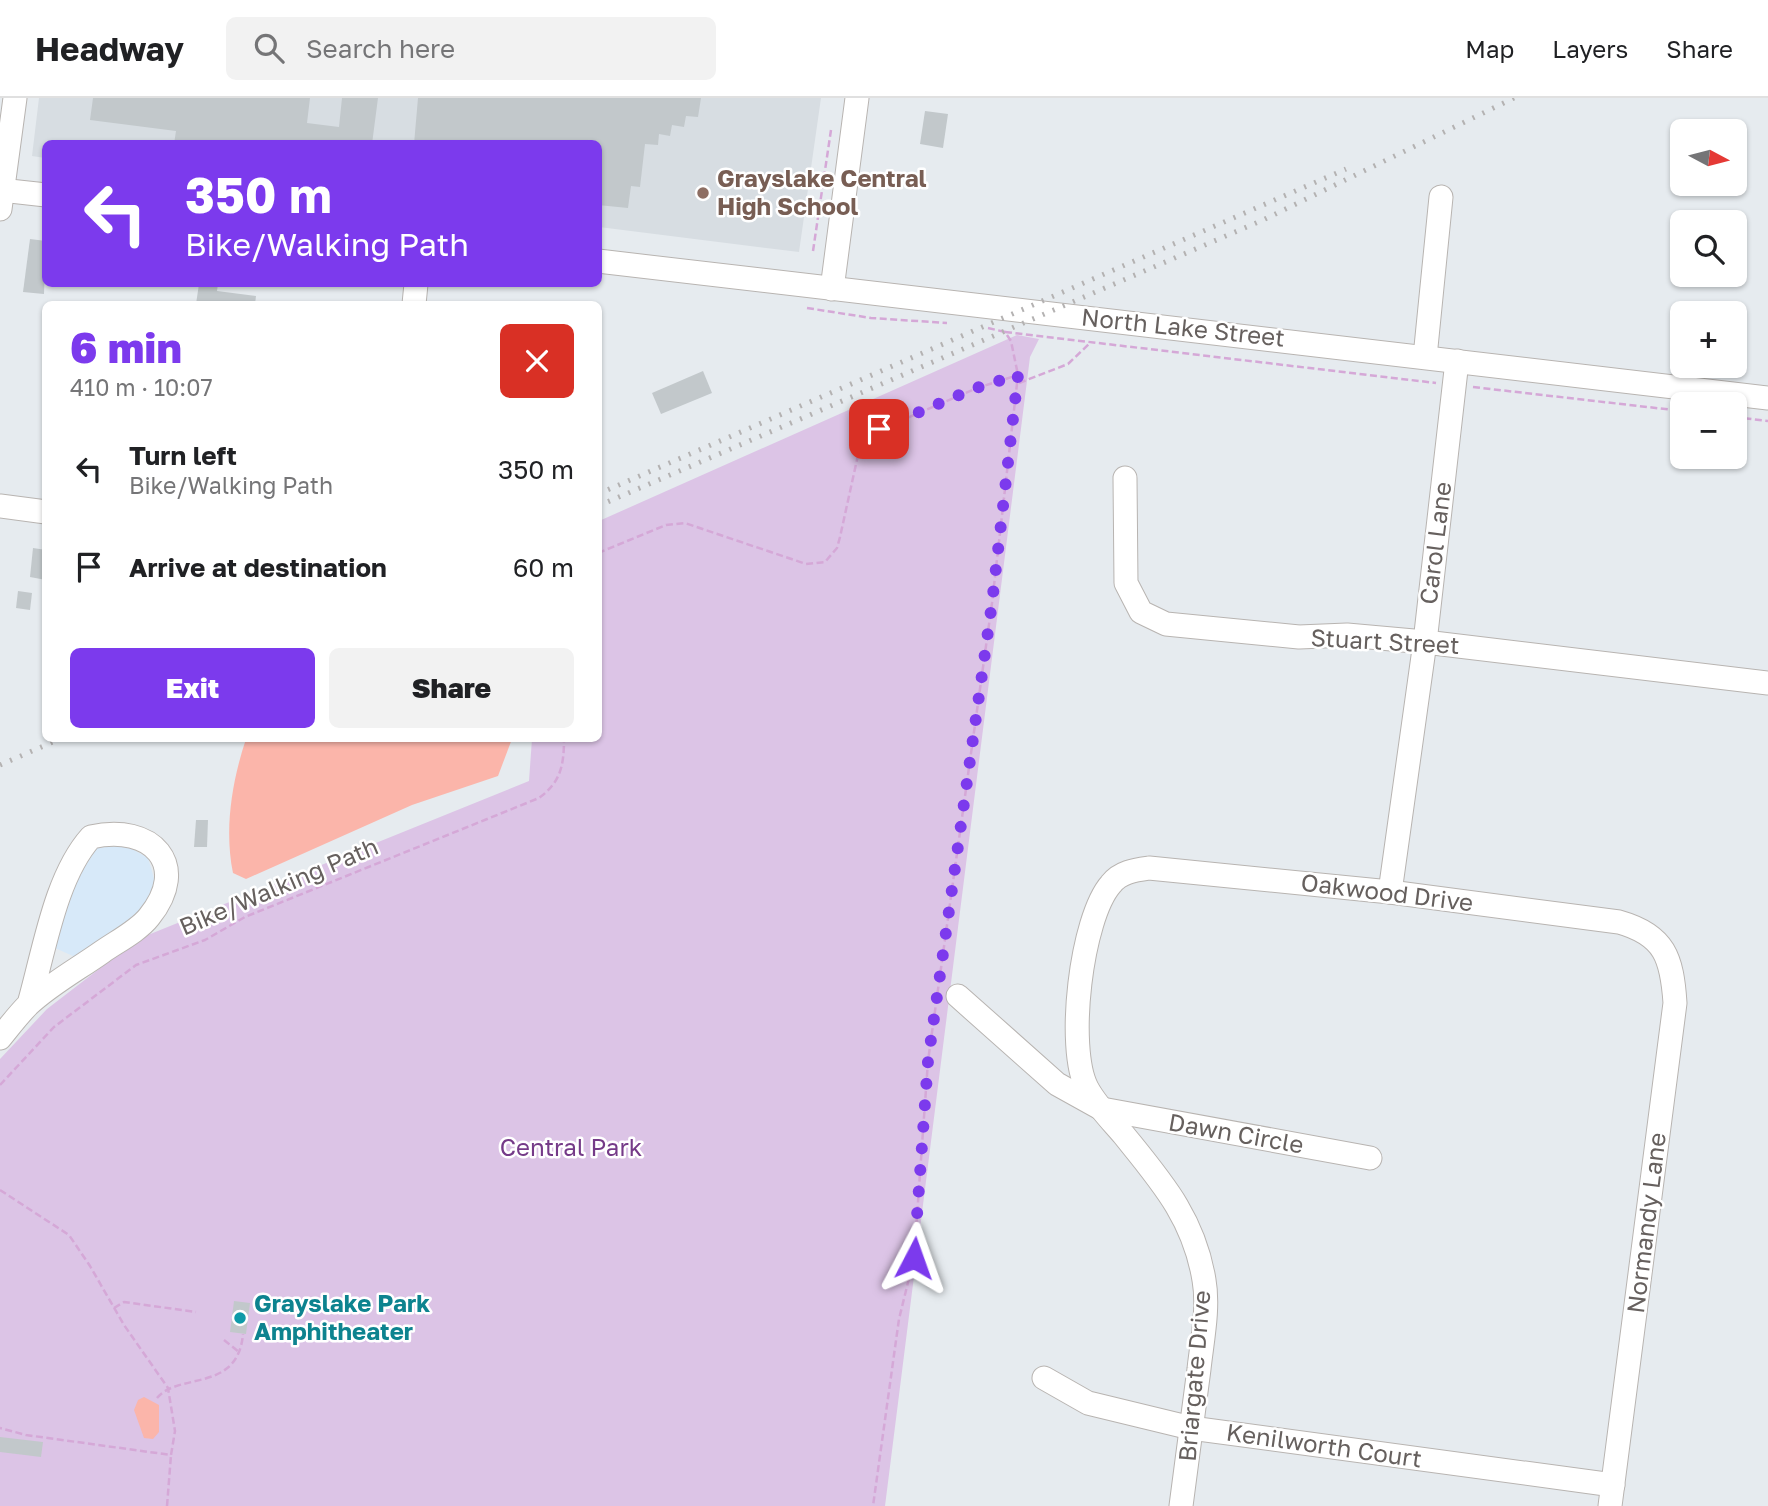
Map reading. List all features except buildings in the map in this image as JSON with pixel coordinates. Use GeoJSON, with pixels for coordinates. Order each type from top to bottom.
{"type":"FeatureCollection","features":[{"type":"Feature","properties":{"kind":"street"},"geometry":{"type":"LineString","coordinates":[[15,98],[1,197],[42,195]]}},
{"type":"Feature","properties":{"kind":"street"},"geometry":{"type":"LineString","coordinates":[[832,289],[857,98]]}},
{"type":"Feature","properties":{"kind":"street"},"geometry":{"type":"LineString","coordinates":[[1425,357],[1441,197]]}},
{"type":"Feature","properties":{"kind":"street","name":"North Lake Street"},"geometry":{"type":"LineString","coordinates":[[602,261],[1768,398]]}},
{"type":"Feature","properties":{"kind":"street","name":"Carol Lane"},"geometry":{"type":"LineString","coordinates":[[1390,892],[1425,642],[1457,361]]}},
{"type":"Feature","properties":{"kind":"street","name":"Stuart Street"},"geometry":{"type":"LineString","coordinates":[[1125,478],[1126,583],[1142,612],[1166,624],[1209,630],[1425,642],[1768,683]]}},
{"type":"Feature","properties":{"kind":"street"},"geometry":{"type":"LineString","coordinates":[[0,506],[42,511]]}},
{"type":"Feature","properties":{"kind":"street"},"geometry":{"type":"LineString","coordinates":[[0,1038],[29,1004],[148,919],[162,896],[166,877],[163,861],[142,837],[107,833],[91,837],[78,851],[67,873],[29,1004]]}},
{"type":"Feature","properties":{"kind":"street","name":"Oakwood Drive"},"geometry":{"type":"LineString","coordinates":[[1112,882],[1128,872],[1149,868],[1390,892],[1619,922],[1649,934],[1659,944]]}},
{"type":"Feature","properties":{"kind":"street","name":"Briargate Drive"},"geometry":{"type":"LineString","coordinates":[[1112,882],[1095,914],[1088,940],[1076,1027],[1078,1061],[1087,1088],[1172,1195],[1193,1235],[1205,1282],[1203,1332],[1181,1506]]}},
{"type":"Feature","properties":{"kind":"street","name":"Normandy Lane"},"geometry":{"type":"LineString","coordinates":[[1612,1496],[1675,1003],[1673,968],[1659,944]]}},
{"type":"Feature","properties":{"kind":"street","name":"Briargate Drive"},"geometry":{"type":"LineString","coordinates":[[958,996],[1057,1084],[1102,1109]]}},
{"type":"Feature","properties":{"kind":"street","name":"Dawn Circle"},"geometry":{"type":"LineString","coordinates":[[1102,1109],[1370,1158]]}},
{"type":"Feature","properties":{"kind":"street","name":"Kenilworth Court"},"geometry":{"type":"LineString","coordinates":[[1044,1378],[1088,1402],[1191,1428],[1612,1496]]}},
{"type":"Feature","properties":{"kind":"path"},"geometry":{"type":"LineString","coordinates":[[813,251],[832,124]]}},
{"type":"Feature","properties":{"kind":"path"},"geometry":{"type":"LineString","coordinates":[[807,308],[919,323],[955,323]]}},
{"type":"Feature","properties":{"kind":"path"},"geometry":{"type":"LineString","coordinates":[[982,327],[1091,343],[1670,410]]}},
{"type":"Feature","properties":{"kind":"path"},"geometry":{"type":"LineString","coordinates":[[873,1506],[898,1319],[914,1258],[928,1061],[992,603],[1019,383],[1011,341],[1004,332]]}},
{"type":"Feature","properties":{"kind":"path"},"geometry":{"type":"LineString","coordinates":[[1077,341],[1082,349]]}},
{"type":"Feature","properties":{"kind":"path"},"geometry":{"type":"LineString","coordinates":[[1019,383],[1068,364],[1091,343]]}},
{"type":"Feature","properties":{"kind":"path"},"geometry":{"type":"LineString","coordinates":[[602,552],[666,525],[685,523],[806,564],[825,562],[837,548],[860,446],[867,435],[976,388],[1018,375]]}},
{"type":"Feature","properties":{"kind":"path"},"geometry":{"type":"LineString","coordinates":[[1747,419],[1768,421]]}},
{"type":"Feature","properties":{"kind":"path","name":"Bike/Walking Path"},"geometry":{"type":"LineString","coordinates":[[0,1085],[54,1027],[136,965],[205,940],[245,917],[539,798],[555,787],[561,772],[564,742]]}},
{"type":"Feature","properties":{"kind":"path"},"geometry":{"type":"LineString","coordinates":[[0,1190],[69,1235],[168,1388],[175,1431],[167,1506]]}},
{"type":"Feature","properties":{"kind":"path"},"geometry":{"type":"LineString","coordinates":[[114,1308],[124,1302],[196,1312]]}},
{"type":"Feature","properties":{"kind":"path"},"geometry":{"type":"LineString","coordinates":[[157,1398],[168,1388],[210,1380],[239,1352],[243,1334]]}},
{"type":"Feature","properties":{"kind":"path"},"geometry":{"type":"LineString","coordinates":[[224,1340],[239,1352]]}},
{"type":"Feature","properties":{"kind":"path"},"geometry":{"type":"LineString","coordinates":[[0,1428],[26,1436],[171,1455]]}},
{"type":"Feature","properties":{"kind":"shaded area","name":"Grayslake Central High School"},"geometry":{"type":"Polygon","coordinates":[[[39,98],[821,98],[799,252],[602,227],[602,140],[42,140],[42,158],[32,156],[39,98]]]}},
{"type":"Feature","properties":{"kind":"shaded area"},"geometry":{"type":"Polygon","coordinates":[[[245,742],[511,742],[498,776],[412,805],[246,879],[233,873],[230,856],[229,822],[237,771],[245,742]]]}},
{"type":"Feature","properties":{"kind":"shaded area"},"geometry":{"type":"Polygon","coordinates":[[[144,1397],[159,1405],[159,1432],[153,1439],[144,1438],[134,1410],[138,1400],[144,1397]]]}},
{"type":"Feature","properties":{"kind":"green space","name":"Central Park"},"geometry":{"type":"Polygon","coordinates":[[[1017,335],[1039,339],[1030,357],[885,1506],[0,1506],[0,1059],[47,1009],[138,939],[529,781],[532,742],[602,742],[602,520],[1017,335]]]}},
{"type":"Feature","properties":{"kind":"sand"},"geometry":{"type":"Polygon","coordinates":[[[125,845],[148,858],[155,887],[148,906],[132,925],[82,960],[55,948],[60,920],[69,895],[97,848],[125,845]]]}},
{"type":"Feature","properties":{"kind":"railway"},"geometry":{"type":"LineString","coordinates":[[602,504],[1263,220],[1514,98]]}},
{"type":"Feature","properties":{"kind":"railway"},"geometry":{"type":"LineString","coordinates":[[602,492],[1346,169]]}},
{"type":"Feature","properties":{"kind":"railway"},"geometry":{"type":"LineString","coordinates":[[0,765],[53,742]]}},
{"type":"Feature","properties":{"kind":"place","name":"Grayslake Central High School"},"geometry":{"type":"Point","coordinates":[703,193]}},
{"type":"Feature","properties":{"kind":"place","name":"Grayslake Park Amphitheater"},"geometry":{"type":"Point","coordinates":[240,1318]}},
{"type":"Feature","properties":{"kind":"route"},"geometry":{"type":"LineString","coordinates":[[879,429],[976,388],[1018,375],[992,603],[928,1061],[914,1258]]}}]}
